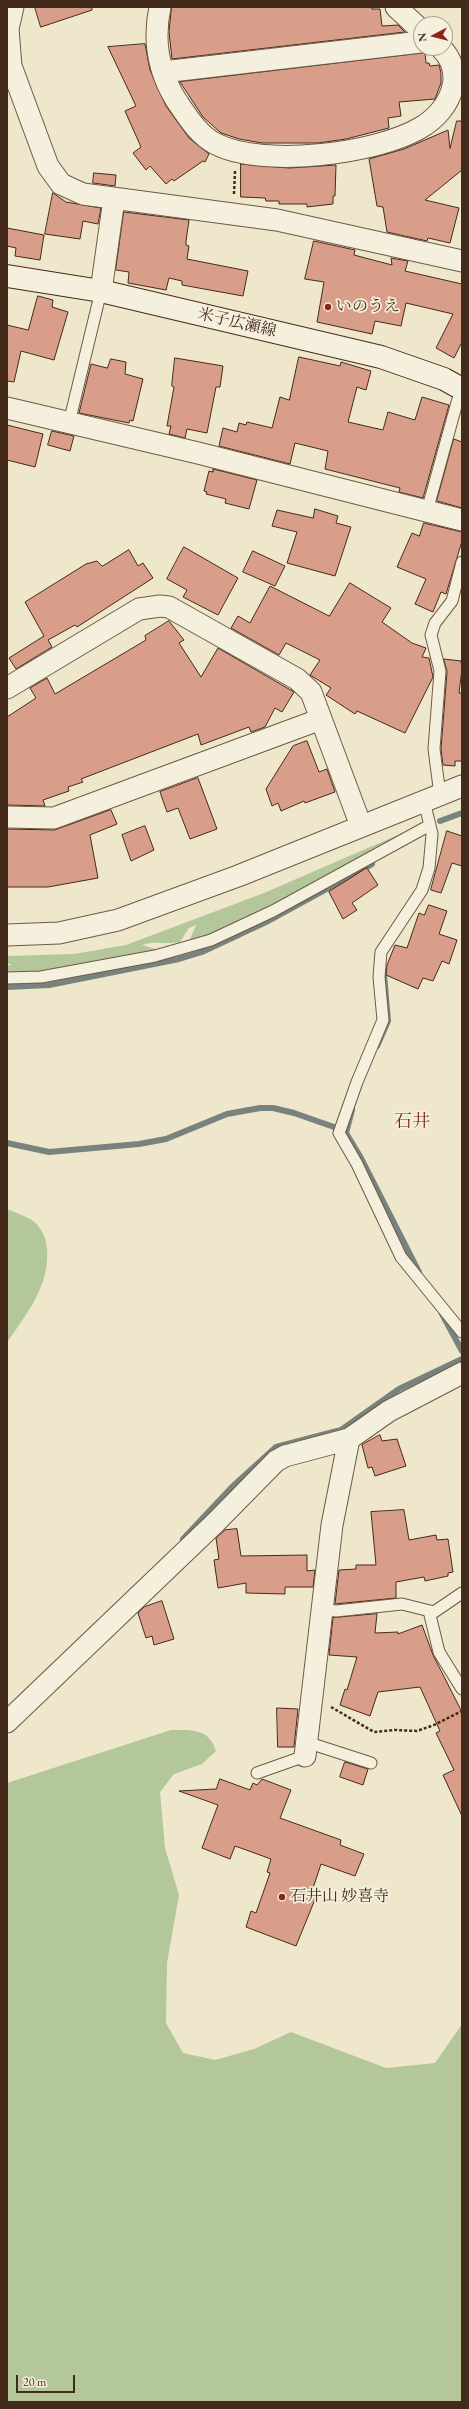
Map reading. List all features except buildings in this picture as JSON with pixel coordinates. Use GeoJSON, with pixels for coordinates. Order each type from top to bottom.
{"type":"FeatureCollection","features":[{"type":"Feature","properties":{"kind":"main road","name":"米子広瀬線"},"geometry":{"type":"LineString","coordinates":[[7,276],[101,290],[381,357],[444,379],[461,388]]}},
{"type":"Feature","properties":{"kind":"street"},"geometry":{"type":"LineString","coordinates":[[13,7],[8,29],[11,66],[48,166],[61,184],[84,194],[277,220],[462,261]]}},
{"type":"Feature","properties":{"kind":"street"},"geometry":{"type":"LineString","coordinates":[[160,7],[156,37],[163,72],[169,88],[194,125],[216,144],[237,153],[299,156],[321,155],[388,140],[421,128],[444,107],[451,94],[454,82],[453,67],[448,56]]}},
{"type":"Feature","properties":{"kind":"street"},"geometry":{"type":"LineString","coordinates":[[396,7],[413,23]]}},
{"type":"Feature","properties":{"kind":"street"},"geometry":{"type":"LineString","coordinates":[[163,72],[413,43]]}},
{"type":"Feature","properties":{"kind":"street"},"geometry":{"type":"LineString","coordinates":[[101,290],[114,199]]}},
{"type":"Feature","properties":{"kind":"street"},"geometry":{"type":"LineString","coordinates":[[7,408],[462,520]]}},
{"type":"Feature","properties":{"kind":"street"},"geometry":{"type":"LineString","coordinates":[[7,688],[139,609],[160,606],[169,607],[297,679],[311,692],[361,826]]}},
{"type":"Feature","properties":{"kind":"street"},"geometry":{"type":"LineString","coordinates":[[7,816],[54,818],[321,719]]}},
{"type":"Feature","properties":{"kind":"street"},"geometry":{"type":"LineString","coordinates":[[7,935],[59,932],[118,920],[238,876],[462,786]]}},
{"type":"Feature","properties":{"kind":"street"},"geometry":{"type":"LineString","coordinates":[[7,1722],[215,1523],[276,1461],[285,1456],[349,1439],[389,1411],[462,1373]]}},
{"type":"Feature","properties":{"kind":"street"},"geometry":{"type":"LineString","coordinates":[[306,1749],[332,1525],[349,1439]]}},
{"type":"Feature","properties":{"kind":"lane"},"geometry":{"type":"LineString","coordinates":[[69,423],[101,290]]}},
{"type":"Feature","properties":{"kind":"lane"},"geometry":{"type":"LineString","coordinates":[[427,511],[461,388]]}},
{"type":"Feature","properties":{"kind":"lane"},"geometry":{"type":"LineString","coordinates":[[462,562],[452,601],[436,623],[431,635],[440,671],[430,825],[433,844],[429,868],[422,890],[382,952],[379,977],[383,1020],[357,1082],[339,1134],[357,1164],[401,1257],[462,1332]]}},
{"type":"Feature","properties":{"kind":"lane"},"geometry":{"type":"LineString","coordinates":[[7,978],[41,977],[155,956],[211,940],[273,910],[430,825]]}},
{"type":"Feature","properties":{"kind":"lane"},"geometry":{"type":"LineString","coordinates":[[322,1609],[336,1611],[402,1604],[413,1605],[434,1612],[462,1593]]}},
{"type":"Feature","properties":{"kind":"lane"},"geometry":{"type":"LineString","coordinates":[[429,1611],[439,1652],[462,1689]]}},
{"type":"Feature","properties":{"kind":"lane"},"geometry":{"type":"LineString","coordinates":[[257,1772],[306,1749],[371,1763]]}},
{"type":"Feature","properties":{"kind":"path"},"geometry":{"type":"LineString","coordinates":[[233,213],[237,153]]}},
{"type":"Feature","properties":{"kind":"path"},"geometry":{"type":"LineString","coordinates":[[311,1702],[336,1709],[374,1732],[379,1733],[395,1730],[417,1731],[462,1710]]}},
{"type":"Feature","properties":{"kind":"green space"},"geometry":{"type":"Polygon","coordinates":[[[423,824],[260,912],[188,944],[196,925],[189,928],[180,942],[151,943],[142,945],[162,951],[39,973],[7,975],[7,966],[12,964],[7,964],[7,956],[74,954],[126,945],[264,893],[423,824]]]}},
{"type":"Feature","properties":{"kind":"green space"},"geometry":{"type":"Polygon","coordinates":[[[7,1209],[34,1222],[40,1228],[44,1236],[47,1249],[47,1262],[41,1287],[29,1310],[7,1343],[7,1209]]]}},
{"type":"Feature","properties":{"kind":"green space"},"geometry":{"type":"Polygon","coordinates":[[[171,1730],[186,1730],[204,1734],[213,1743],[216,1751],[202,1764],[174,1774],[160,1792],[165,1848],[179,1895],[167,1963],[166,2023],[183,2053],[215,2060],[254,2049],[291,2032],[386,2068],[435,2063],[462,2024],[462,2402],[7,2402],[7,1783],[171,1730]]]}},
{"type":"Feature","properties":{"kind":"waterway"},"geometry":{"type":"LineString","coordinates":[[440,821],[462,813]]}},
{"type":"Feature","properties":{"kind":"waterway"},"geometry":{"type":"LineString","coordinates":[[7,987],[49,985],[179,959],[202,952],[266,922],[372,864]]}},
{"type":"Feature","properties":{"kind":"waterway"},"geometry":{"type":"LineString","coordinates":[[377,1046],[388,1021],[384,974]]}},
{"type":"Feature","properties":{"kind":"waterway"},"geometry":{"type":"LineString","coordinates":[[7,1143],[49,1152],[139,1144],[166,1139],[227,1114],[260,1108],[273,1108],[294,1113],[334,1127]]}},
{"type":"Feature","properties":{"kind":"waterway"},"geometry":{"type":"LineString","coordinates":[[352,1110],[346,1133],[361,1158],[419,1272]]}},
{"type":"Feature","properties":{"kind":"waterway"},"geometry":{"type":"LineString","coordinates":[[441,1312],[462,1351]]}},
{"type":"Feature","properties":{"kind":"waterway"},"geometry":{"type":"LineString","coordinates":[[183,1539],[232,1487],[276,1447],[341,1430],[399,1389],[462,1359]]}},
{"type":"Feature","properties":{"kind":"place","name":"いのうえ"},"geometry":{"type":"Point","coordinates":[328,307]}},
{"type":"Feature","properties":{"kind":"place","name":"石井山 妙喜寺"},"geometry":{"type":"Point","coordinates":[282,1897]}},
{"type":"Feature","properties":{"kind":"district","name":"石井"},"geometry":{"type":"Point","coordinates":[412,1122]}}]}
